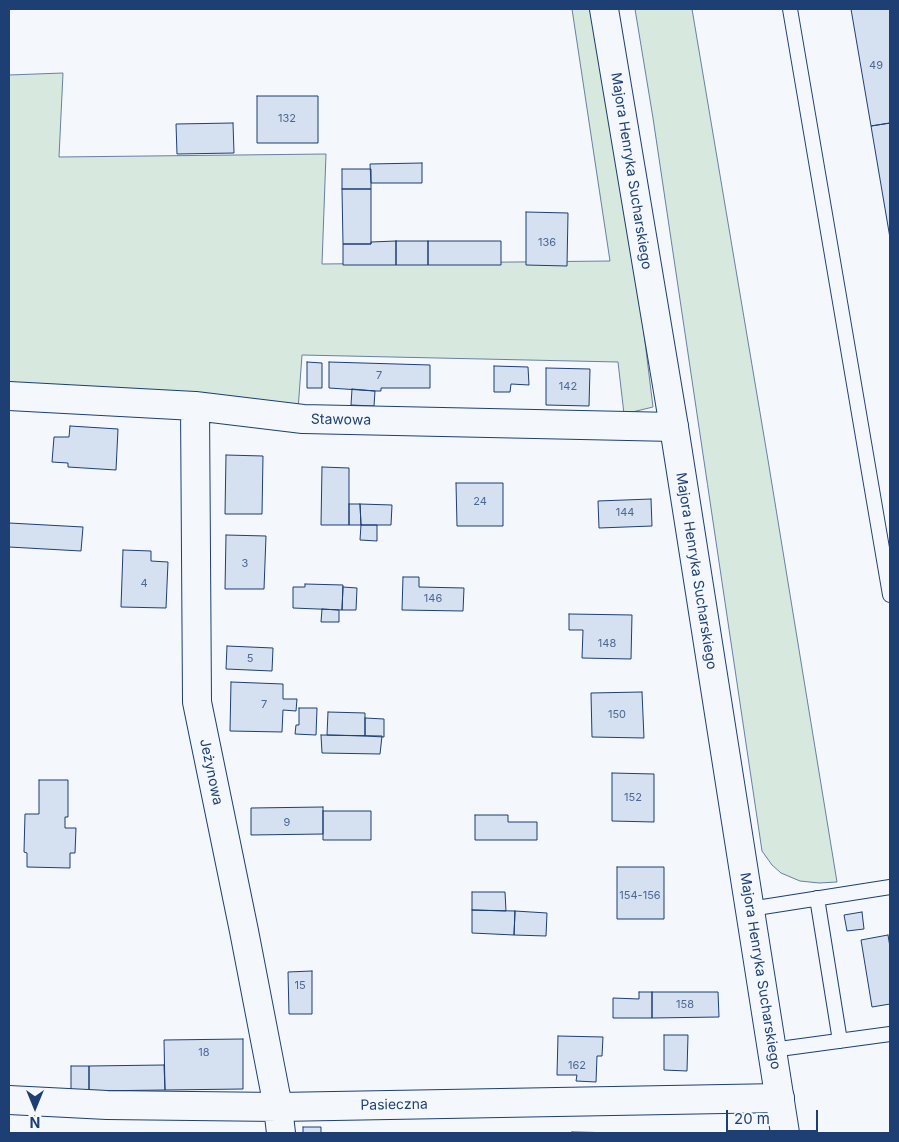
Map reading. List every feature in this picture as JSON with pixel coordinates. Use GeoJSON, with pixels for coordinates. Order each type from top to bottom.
{"type":"FeatureCollection","features":[{"type":"Feature","properties":{"kind":"street","name":"Majora Henryka Sucharskiego"},"geometry":{"type":"LineString","coordinates":[[604,9],[674,427],[785,1133]]}},
{"type":"Feature","properties":{"kind":"street","name":"Stawowa"},"geometry":{"type":"LineString","coordinates":[[9,396],[195,406],[303,419],[674,427]]}},
{"type":"Feature","properties":{"kind":"street","name":"Jeżynowa"},"geometry":{"type":"LineString","coordinates":[[195,406],[197,702],[280,1120]]}},
{"type":"Feature","properties":{"kind":"street","name":"Pasieczna"},"geometry":{"type":"LineString","coordinates":[[9,1100],[107,1105],[280,1120],[780,1098]]}},
{"type":"Feature","properties":{"kind":"lane"},"geometry":{"type":"LineString","coordinates":[[790,9],[890,595]]}},
{"type":"Feature","properties":{"kind":"lane"},"geometry":{"type":"LineString","coordinates":[[750,909],[890,887]]}},
{"type":"Feature","properties":{"kind":"lane"},"geometry":{"type":"LineString","coordinates":[[817,898],[840,1041]]}},
{"type":"Feature","properties":{"kind":"lane"},"geometry":{"type":"LineString","coordinates":[[772,1050],[890,1034]]}},
{"type":"Feature","properties":{"kind":"shaded area"},"geometry":{"type":"Polygon","coordinates":[[[572,9],[592,9],[629,211],[653,407],[624,414],[618,362],[302,355],[298,410],[9,387],[9,75],[63,73],[59,157],[326,154],[322,264],[610,261],[572,9]]]}},
{"type":"Feature","properties":{"kind":"shaded area"},"geometry":{"type":"Polygon","coordinates":[[[635,9],[692,9],[837,882],[800,881],[781,873],[772,865],[762,851],[653,118],[635,9]]]}},
{"type":"Feature","properties":{"kind":"building"},"geometry":{"type":"Polygon","coordinates":[[[851,9],[890,9],[890,123],[871,126],[851,9]]]}},
{"type":"Feature","properties":{"kind":"building"},"geometry":{"type":"Polygon","coordinates":[[[257,96],[318,96],[318,143],[257,143],[257,96]]]}},
{"type":"Feature","properties":{"kind":"building"},"geometry":{"type":"Polygon","coordinates":[[[233,123],[234,153],[177,154],[176,124],[233,123]]]}},
{"type":"Feature","properties":{"kind":"building"},"geometry":{"type":"Polygon","coordinates":[[[890,123],[890,238],[871,126],[890,123]]]}},
{"type":"Feature","properties":{"kind":"building"},"geometry":{"type":"Polygon","coordinates":[[[422,163],[422,183],[371,183],[370,164],[422,163]]]}},
{"type":"Feature","properties":{"kind":"building"},"geometry":{"type":"Polygon","coordinates":[[[342,169],[371,169],[371,189],[342,189],[342,169]]]}},
{"type":"Feature","properties":{"kind":"building"},"geometry":{"type":"Polygon","coordinates":[[[342,189],[371,189],[371,244],[343,244],[342,189]]]}},
{"type":"Feature","properties":{"kind":"building"},"geometry":{"type":"Polygon","coordinates":[[[526,212],[568,213],[567,266],[526,265],[526,212]]]}},
{"type":"Feature","properties":{"kind":"building"},"geometry":{"type":"Polygon","coordinates":[[[396,241],[428,241],[428,265],[396,265],[396,241]]]}},
{"type":"Feature","properties":{"kind":"building"},"geometry":{"type":"Polygon","coordinates":[[[396,241],[396,265],[343,265],[343,244],[371,244],[371,242],[396,241]]]}},
{"type":"Feature","properties":{"kind":"building"},"geometry":{"type":"Polygon","coordinates":[[[428,241],[501,241],[501,265],[428,265],[428,241]]]}},
{"type":"Feature","properties":{"kind":"building"},"geometry":{"type":"Polygon","coordinates":[[[307,362],[322,363],[322,388],[307,388],[307,362]]]}},
{"type":"Feature","properties":{"kind":"building"},"geometry":{"type":"Polygon","coordinates":[[[329,362],[430,365],[430,388],[381,388],[381,391],[375,391],[329,388],[329,362]]]}},
{"type":"Feature","properties":{"kind":"building"},"geometry":{"type":"Polygon","coordinates":[[[494,366],[528,367],[529,385],[511,384],[510,392],[494,392],[494,366]]]}},
{"type":"Feature","properties":{"kind":"building"},"geometry":{"type":"Polygon","coordinates":[[[546,368],[590,369],[589,406],[546,405],[546,368]]]}},
{"type":"Feature","properties":{"kind":"building"},"geometry":{"type":"Polygon","coordinates":[[[352,389],[375,391],[374,406],[351,405],[352,389]]]}},
{"type":"Feature","properties":{"kind":"building"},"geometry":{"type":"Polygon","coordinates":[[[70,426],[118,429],[116,470],[68,467],[68,463],[52,462],[54,437],[69,437],[70,426]]]}},
{"type":"Feature","properties":{"kind":"building"},"geometry":{"type":"Polygon","coordinates":[[[226,455],[263,456],[262,514],[225,514],[226,455]]]}},
{"type":"Feature","properties":{"kind":"building"},"geometry":{"type":"Polygon","coordinates":[[[322,467],[349,468],[349,525],[321,525],[322,467]]]}},
{"type":"Feature","properties":{"kind":"building"},"geometry":{"type":"Polygon","coordinates":[[[456,483],[503,483],[503,526],[457,526],[456,483]]]}},
{"type":"Feature","properties":{"kind":"building"},"geometry":{"type":"Polygon","coordinates":[[[651,499],[652,526],[599,528],[598,501],[651,499]]]}},
{"type":"Feature","properties":{"kind":"building"},"geometry":{"type":"Polygon","coordinates":[[[349,504],[360,504],[361,525],[349,525],[349,504]]]}},
{"type":"Feature","properties":{"kind":"building"},"geometry":{"type":"Polygon","coordinates":[[[360,504],[392,505],[391,525],[361,525],[360,504]]]}},
{"type":"Feature","properties":{"kind":"building"},"geometry":{"type":"Polygon","coordinates":[[[9,523],[83,527],[81,551],[9,547],[9,523]]]}},
{"type":"Feature","properties":{"kind":"building"},"geometry":{"type":"Polygon","coordinates":[[[361,525],[377,525],[377,541],[360,540],[361,525]]]}},
{"type":"Feature","properties":{"kind":"building"},"geometry":{"type":"Polygon","coordinates":[[[226,535],[266,536],[264,589],[225,589],[226,535]]]}},
{"type":"Feature","properties":{"kind":"building"},"geometry":{"type":"Polygon","coordinates":[[[123,550],[151,551],[151,561],[168,562],[166,608],[121,607],[123,550]]]}},
{"type":"Feature","properties":{"kind":"building"},"geometry":{"type":"Polygon","coordinates":[[[403,577],[419,577],[419,587],[464,588],[463,611],[402,610],[403,577]]]}},
{"type":"Feature","properties":{"kind":"building"},"geometry":{"type":"Polygon","coordinates":[[[305,584],[343,585],[342,610],[293,608],[293,587],[305,587],[305,584]]]}},
{"type":"Feature","properties":{"kind":"building"},"geometry":{"type":"Polygon","coordinates":[[[343,587],[357,588],[356,610],[342,610],[343,587]]]}},
{"type":"Feature","properties":{"kind":"building"},"geometry":{"type":"Polygon","coordinates":[[[322,609],[339,610],[339,622],[321,622],[322,609]]]}},
{"type":"Feature","properties":{"kind":"building"},"geometry":{"type":"Polygon","coordinates":[[[569,614],[632,615],[631,659],[582,658],[583,630],[569,630],[569,614]]]}},
{"type":"Feature","properties":{"kind":"building"},"geometry":{"type":"Polygon","coordinates":[[[227,646],[273,648],[272,671],[226,669],[227,646]]]}},
{"type":"Feature","properties":{"kind":"building"},"geometry":{"type":"Polygon","coordinates":[[[231,682],[283,684],[283,699],[297,699],[296,711],[283,710],[282,732],[230,731],[231,682]]]}},
{"type":"Feature","properties":{"kind":"building"},"geometry":{"type":"Polygon","coordinates":[[[642,692],[644,738],[592,737],[591,693],[642,692]]]}},
{"type":"Feature","properties":{"kind":"building"},"geometry":{"type":"Polygon","coordinates":[[[299,708],[317,708],[316,735],[295,734],[296,725],[299,725],[299,708]]]}},
{"type":"Feature","properties":{"kind":"building"},"geometry":{"type":"Polygon","coordinates":[[[328,712],[365,713],[365,736],[327,735],[328,712]]]}},
{"type":"Feature","properties":{"kind":"building"},"geometry":{"type":"Polygon","coordinates":[[[365,718],[384,719],[384,737],[365,736],[365,718]]]}},
{"type":"Feature","properties":{"kind":"building"},"geometry":{"type":"Polygon","coordinates":[[[321,735],[382,736],[380,754],[322,753],[321,735]]]}},
{"type":"Feature","properties":{"kind":"building"},"geometry":{"type":"Polygon","coordinates":[[[612,773],[654,774],[654,822],[612,821],[612,773]]]}},
{"type":"Feature","properties":{"kind":"building"},"geometry":{"type":"Polygon","coordinates":[[[39,780],[68,780],[68,817],[65,817],[65,828],[76,828],[75,853],[70,853],[70,868],[27,867],[27,853],[24,852],[25,814],[39,814],[39,780]]]}},
{"type":"Feature","properties":{"kind":"building"},"geometry":{"type":"Polygon","coordinates":[[[323,807],[323,834],[251,835],[251,808],[323,807]]]}},
{"type":"Feature","properties":{"kind":"building"},"geometry":{"type":"Polygon","coordinates":[[[323,811],[371,811],[371,840],[323,840],[323,811]]]}},
{"type":"Feature","properties":{"kind":"building"},"geometry":{"type":"Polygon","coordinates":[[[475,815],[508,815],[508,822],[537,822],[537,840],[475,840],[475,815]]]}},
{"type":"Feature","properties":{"kind":"building"},"geometry":{"type":"Polygon","coordinates":[[[617,867],[664,867],[664,919],[617,919],[617,867]]]}},
{"type":"Feature","properties":{"kind":"building"},"geometry":{"type":"Polygon","coordinates":[[[472,892],[505,892],[506,911],[472,910],[472,892]]]}},
{"type":"Feature","properties":{"kind":"building"},"geometry":{"type":"Polygon","coordinates":[[[472,910],[515,911],[514,935],[472,933],[472,910]]]}},
{"type":"Feature","properties":{"kind":"building"},"geometry":{"type":"Polygon","coordinates":[[[515,911],[547,913],[546,936],[514,935],[515,911]]]}},
{"type":"Feature","properties":{"kind":"building"},"geometry":{"type":"Polygon","coordinates":[[[862,912],[864,929],[847,931],[844,915],[862,912]]]}},
{"type":"Feature","properties":{"kind":"building"},"geometry":{"type":"Polygon","coordinates":[[[888,935],[890,947],[890,1004],[872,1007],[861,940],[888,935]]]}},
{"type":"Feature","properties":{"kind":"building"},"geometry":{"type":"Polygon","coordinates":[[[312,971],[312,1014],[289,1014],[288,972],[312,971]]]}},
{"type":"Feature","properties":{"kind":"building"},"geometry":{"type":"Polygon","coordinates":[[[639,992],[652,992],[652,1018],[613,1018],[613,998],[639,999],[639,992]]]}},
{"type":"Feature","properties":{"kind":"building"},"geometry":{"type":"Polygon","coordinates":[[[652,992],[718,992],[719,1017],[652,1018],[652,992]]]}},
{"type":"Feature","properties":{"kind":"building"},"geometry":{"type":"Polygon","coordinates":[[[664,1035],[688,1035],[687,1071],[664,1070],[664,1035]]]}},
{"type":"Feature","properties":{"kind":"building"},"geometry":{"type":"Polygon","coordinates":[[[558,1036],[603,1037],[602,1056],[597,1056],[596,1082],[576,1081],[577,1075],[557,1075],[558,1036]]]}},
{"type":"Feature","properties":{"kind":"building"},"geometry":{"type":"Polygon","coordinates":[[[243,1039],[243,1089],[165,1090],[164,1040],[243,1039]]]}},
{"type":"Feature","properties":{"kind":"building"},"geometry":{"type":"Polygon","coordinates":[[[164,1065],[165,1090],[89,1091],[89,1066],[164,1065]]]}},
{"type":"Feature","properties":{"kind":"building"},"geometry":{"type":"Polygon","coordinates":[[[71,1066],[89,1066],[89,1091],[71,1091],[71,1066]]]}},
{"type":"Feature","properties":{"kind":"building"},"geometry":{"type":"Polygon","coordinates":[[[303,1127],[321,1127],[321,1133],[303,1133],[303,1127]]]}},
{"type":"Feature","properties":{"kind":"building"},"geometry":{"type":"Polygon","coordinates":[[[572,1132],[621,1133],[572,1133],[572,1132]]]}}]}
